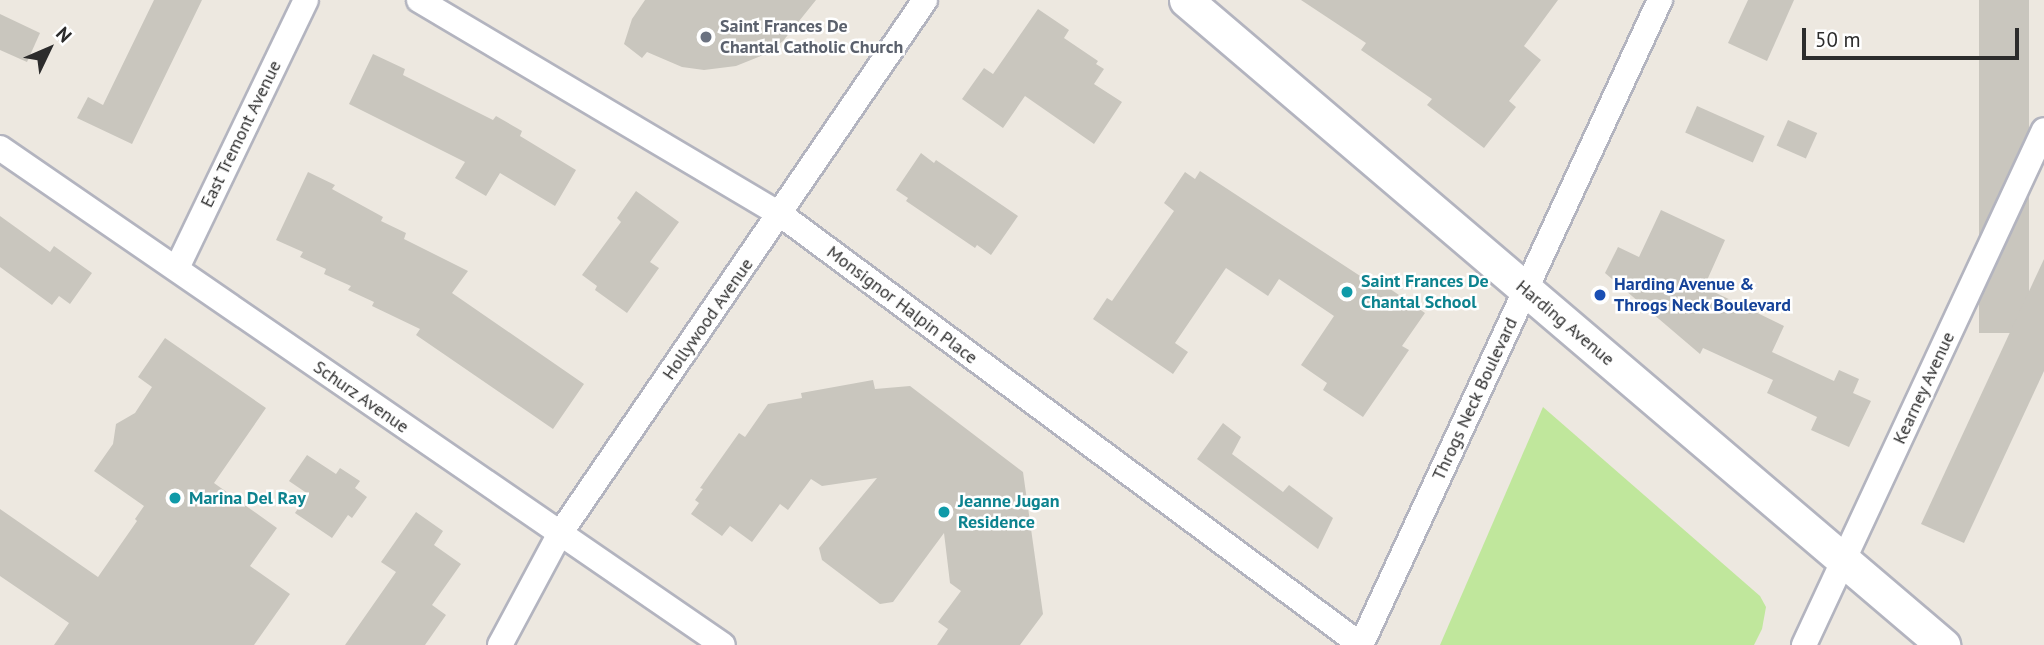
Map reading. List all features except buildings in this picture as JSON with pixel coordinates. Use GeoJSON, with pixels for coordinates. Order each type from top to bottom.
{"type":"FeatureCollection","features":[{"type":"Feature","properties":{"kind":"street","name":"East Tremont Avenue"},"geometry":{"type":"LineString","coordinates":[[177,268],[306,0]]}},
{"type":"Feature","properties":{"kind":"street","name":"Monsignor Halpin Place"},"geometry":{"type":"LineString","coordinates":[[419,0],[780,214],[1361,645]]}},
{"type":"Feature","properties":{"kind":"street","name":"Hollywood Avenue"},"geometry":{"type":"LineString","coordinates":[[500,645],[559,535],[925,0]]}},
{"type":"Feature","properties":{"kind":"street","name":"Harding Avenue"},"geometry":{"type":"LineString","coordinates":[[1186,0],[1943,645]]}},
{"type":"Feature","properties":{"kind":"street","name":"Throgs Neck Boulevard"},"geometry":{"type":"LineString","coordinates":[[1361,645],[1660,0]]}},
{"type":"Feature","properties":{"kind":"street","name":"Kearney Avenue"},"geometry":{"type":"LineString","coordinates":[[1804,645],[2044,130]]}},
{"type":"Feature","properties":{"kind":"street","name":"Schurz Avenue"},"geometry":{"type":"LineString","coordinates":[[0,148],[559,535],[723,645]]}},
{"type":"Feature","properties":{"kind":"green space"},"geometry":{"type":"Polygon","coordinates":[[[1543,407],[1760,596],[1766,607],[1762,629],[1754,645],[1440,645],[1543,407]]]}},
{"type":"Feature","properties":{"kind":"place","name":"Saint Frances De Chantal Catholic Church"},"geometry":{"type":"Point","coordinates":[706,37]}},
{"type":"Feature","properties":{"kind":"place","name":"Saint Frances De Chantal School"},"geometry":{"type":"Point","coordinates":[1347,292]}},
{"type":"Feature","properties":{"kind":"place","name":"Harding Avenue & Throgs Neck Boulevard"},"geometry":{"type":"Point","coordinates":[1600,295]}},
{"type":"Feature","properties":{"kind":"place","name":"Marina Del Ray"},"geometry":{"type":"Point","coordinates":[175,498]}},
{"type":"Feature","properties":{"kind":"place","name":"Jeanne Jugan Residence"},"geometry":{"type":"Point","coordinates":[944,512]}}]}
